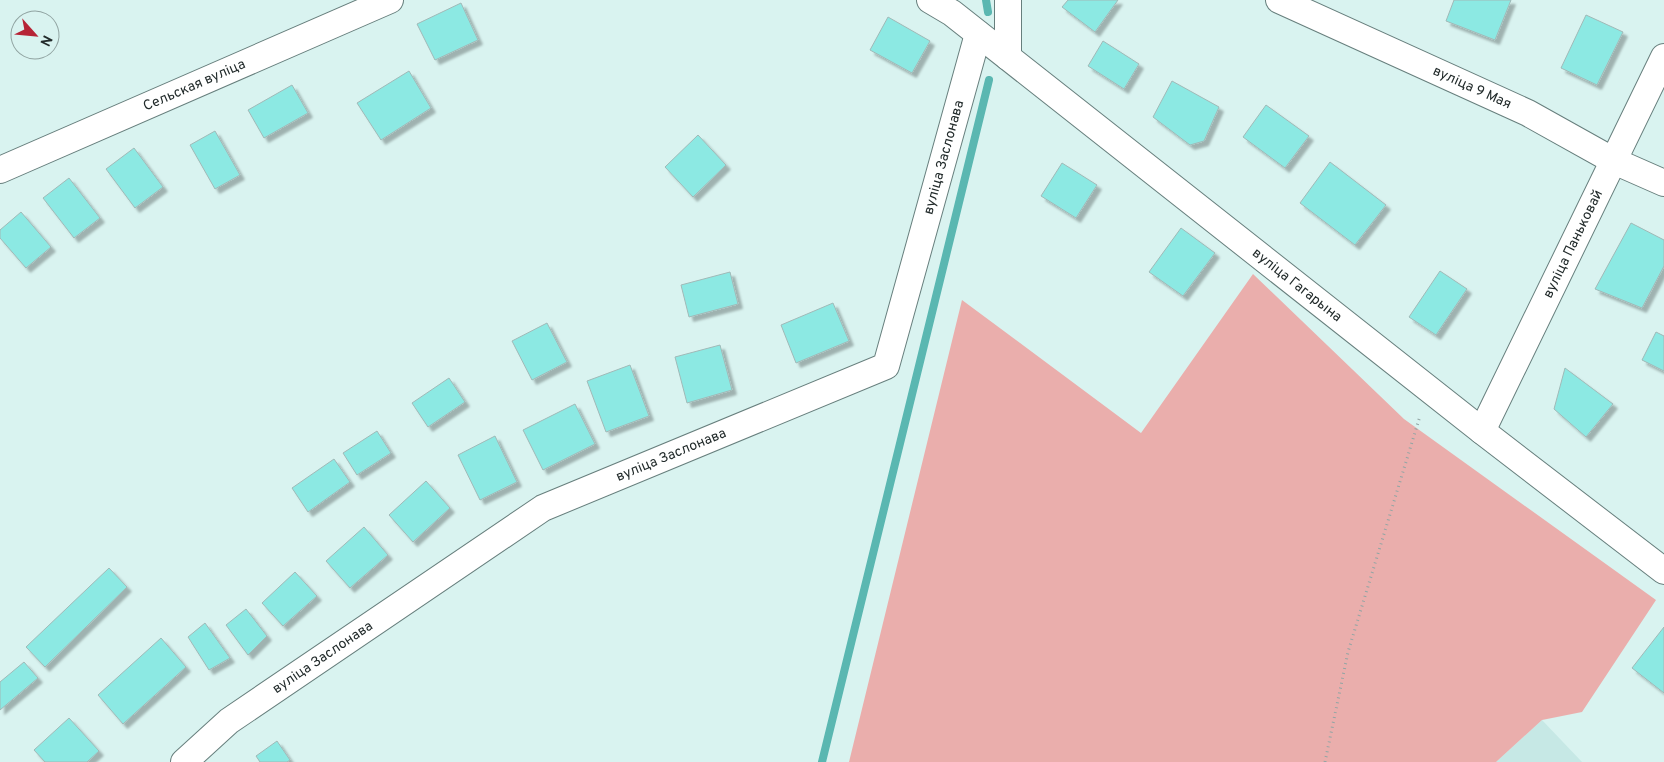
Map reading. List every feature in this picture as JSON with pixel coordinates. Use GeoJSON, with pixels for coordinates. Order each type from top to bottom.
{"type":"FeatureCollection","features":[{"type":"Feature","properties":{"kind":"street","name":"Сельская вуліца"},"geometry":{"type":"LineString","coordinates":[[0,170],[390,0]]}},
{"type":"Feature","properties":{"kind":"street"},"geometry":{"type":"LineString","coordinates":[[1008,0],[1008,57]]}},
{"type":"Feature","properties":{"kind":"street","name":"вуліца 9 Мая"},"geometry":{"type":"LineString","coordinates":[[1279,0],[1528,113],[1614,161],[1664,183]]}},
{"type":"Feature","properties":{"kind":"street","name":"вуліца Гагарына"},"geometry":{"type":"LineString","coordinates":[[944,4],[978,34],[1482,431],[1664,571]]}},
{"type":"Feature","properties":{"kind":"street","name":"вуліца Заслонава"},"geometry":{"type":"LineString","coordinates":[[184,762],[229,721],[543,508],[886,366],[978,34]]}},
{"type":"Feature","properties":{"kind":"street","name":"вуліца Паньковай"},"geometry":{"type":"LineString","coordinates":[[1482,431],[1664,57]]}},
{"type":"Feature","properties":{"kind":"path"},"geometry":{"type":"LineString","coordinates":[[1326,762],[1348,652],[1429,389]]}},
{"type":"Feature","properties":{"kind":"shaded area"},"geometry":{"type":"Polygon","coordinates":[[[1253,274],[1404,419],[1656,600],[1582,712],[1542,720],[1496,762],[849,762],[962,300],[1141,433],[1253,274]]]}},
{"type":"Feature","properties":{"kind":"shaded area"},"geometry":{"type":"Polygon","coordinates":[[[1542,720],[1582,762],[1496,762],[1542,720]]]}},
{"type":"Feature","properties":{"kind":"building"},"geometry":{"type":"Polygon","coordinates":[[[1068,0],[1118,0],[1095,32],[1062,7],[1068,0]]]}},
{"type":"Feature","properties":{"kind":"building"},"geometry":{"type":"Polygon","coordinates":[[[1454,0],[1511,0],[1495,40],[1446,21],[1454,0]]]}},
{"type":"Feature","properties":{"kind":"building"},"geometry":{"type":"Polygon","coordinates":[[[461,3],[478,40],[435,60],[417,24],[461,3]]]}},
{"type":"Feature","properties":{"kind":"building"},"geometry":{"type":"Polygon","coordinates":[[[1586,15],[1623,32],[1597,85],[1561,68],[1586,15]]]}},
{"type":"Feature","properties":{"kind":"building"},"geometry":{"type":"Polygon","coordinates":[[[888,17],[930,41],[912,73],[870,50],[888,17]]]}},
{"type":"Feature","properties":{"kind":"building"},"geometry":{"type":"Polygon","coordinates":[[[1103,41],[1139,64],[1124,89],[1088,66],[1103,41]]]}},
{"type":"Feature","properties":{"kind":"building"},"geometry":{"type":"Polygon","coordinates":[[[409,71],[431,108],[381,140],[357,103],[409,71]]]}},
{"type":"Feature","properties":{"kind":"building"},"geometry":{"type":"Polygon","coordinates":[[[1172,81],[1219,107],[1204,141],[1190,145],[1153,117],[1172,81]]]}},
{"type":"Feature","properties":{"kind":"building"},"geometry":{"type":"Polygon","coordinates":[[[292,85],[308,113],[264,138],[248,110],[292,85]]]}},
{"type":"Feature","properties":{"kind":"building"},"geometry":{"type":"Polygon","coordinates":[[[1266,105],[1309,136],[1285,168],[1243,137],[1266,105]]]}},
{"type":"Feature","properties":{"kind":"building"},"geometry":{"type":"Polygon","coordinates":[[[215,131],[240,175],[215,189],[190,145],[215,131]]]}},
{"type":"Feature","properties":{"kind":"building"},"geometry":{"type":"Polygon","coordinates":[[[698,135],[726,165],[693,197],[665,167],[698,135]]]}},
{"type":"Feature","properties":{"kind":"building"},"geometry":{"type":"Polygon","coordinates":[[[134,148],[163,187],[135,208],[106,169],[134,148]]]}},
{"type":"Feature","properties":{"kind":"building"},"geometry":{"type":"Polygon","coordinates":[[[1330,162],[1386,205],[1355,245],[1300,203],[1330,162]]]}},
{"type":"Feature","properties":{"kind":"building"},"geometry":{"type":"Polygon","coordinates":[[[1062,163],[1097,185],[1076,218],[1041,196],[1062,163]]]}},
{"type":"Feature","properties":{"kind":"building"},"geometry":{"type":"Polygon","coordinates":[[[69,178],[100,218],[74,238],[43,198],[69,178]]]}},
{"type":"Feature","properties":{"kind":"building"},"geometry":{"type":"Polygon","coordinates":[[[21,212],[51,247],[26,268],[0,238],[0,230],[21,212]]]}},
{"type":"Feature","properties":{"kind":"building"},"geometry":{"type":"Polygon","coordinates":[[[1631,223],[1664,240],[1664,266],[1642,308],[1595,289],[1631,223]]]}},
{"type":"Feature","properties":{"kind":"building"},"geometry":{"type":"Polygon","coordinates":[[[1181,228],[1215,253],[1183,296],[1149,272],[1181,228]]]}},
{"type":"Feature","properties":{"kind":"building"},"geometry":{"type":"Polygon","coordinates":[[[1440,271],[1467,289],[1436,335],[1409,317],[1440,271]]]}},
{"type":"Feature","properties":{"kind":"building"},"geometry":{"type":"Polygon","coordinates":[[[730,272],[738,304],[689,317],[681,285],[730,272]]]}},
{"type":"Feature","properties":{"kind":"building"},"geometry":{"type":"Polygon","coordinates":[[[833,303],[849,341],[796,363],[781,325],[833,303]]]}},
{"type":"Feature","properties":{"kind":"building"},"geometry":{"type":"Polygon","coordinates":[[[547,323],[567,362],[532,380],[512,341],[547,323]]]}},
{"type":"Feature","properties":{"kind":"building"},"geometry":{"type":"Polygon","coordinates":[[[1656,332],[1664,336],[1664,371],[1642,360],[1656,332]]]}},
{"type":"Feature","properties":{"kind":"building"},"geometry":{"type":"Polygon","coordinates":[[[720,345],[732,390],[687,403],[675,357],[720,345]]]}},
{"type":"Feature","properties":{"kind":"building"},"geometry":{"type":"Polygon","coordinates":[[[630,365],[649,416],[606,432],[587,381],[630,365]]]}},
{"type":"Feature","properties":{"kind":"building"},"geometry":{"type":"Polygon","coordinates":[[[1565,368],[1613,404],[1586,437],[1554,409],[1565,368]]]}},
{"type":"Feature","properties":{"kind":"building"},"geometry":{"type":"Polygon","coordinates":[[[449,378],[465,402],[428,427],[412,403],[449,378]]]}},
{"type":"Feature","properties":{"kind":"building"},"geometry":{"type":"Polygon","coordinates":[[[575,404],[595,444],[543,470],[523,430],[575,404]]]}},
{"type":"Feature","properties":{"kind":"building"},"geometry":{"type":"Polygon","coordinates":[[[377,431],[391,453],[357,475],[343,453],[377,431]]]}},
{"type":"Feature","properties":{"kind":"building"},"geometry":{"type":"Polygon","coordinates":[[[495,436],[517,482],[480,500],[458,455],[495,436]]]}},
{"type":"Feature","properties":{"kind":"building"},"geometry":{"type":"Polygon","coordinates":[[[334,459],[350,482],[308,512],[292,488],[334,459]]]}},
{"type":"Feature","properties":{"kind":"building"},"geometry":{"type":"Polygon","coordinates":[[[426,481],[450,508],[413,542],[389,515],[426,481]]]}},
{"type":"Feature","properties":{"kind":"building"},"geometry":{"type":"Polygon","coordinates":[[[364,527],[388,555],[350,588],[326,561],[364,527]]]}},
{"type":"Feature","properties":{"kind":"building"},"geometry":{"type":"Polygon","coordinates":[[[109,568],[127,587],[45,667],[26,647],[109,568]]]}},
{"type":"Feature","properties":{"kind":"building"},"geometry":{"type":"Polygon","coordinates":[[[295,572],[317,596],[283,626],[262,603],[295,572]]]}},
{"type":"Feature","properties":{"kind":"building"},"geometry":{"type":"Polygon","coordinates":[[[246,609],[267,636],[248,655],[226,625],[246,609]]]}},
{"type":"Feature","properties":{"kind":"building"},"geometry":{"type":"Polygon","coordinates":[[[205,623],[230,658],[209,670],[188,637],[205,623]]]}},
{"type":"Feature","properties":{"kind":"building"},"geometry":{"type":"Polygon","coordinates":[[[1664,627],[1664,693],[1632,668],[1664,627]]]}},
{"type":"Feature","properties":{"kind":"building"},"geometry":{"type":"Polygon","coordinates":[[[161,638],[186,667],[123,724],[98,695],[161,638]]]}},
{"type":"Feature","properties":{"kind":"building"},"geometry":{"type":"Polygon","coordinates":[[[24,662],[38,678],[0,710],[0,682],[24,662]]]}},
{"type":"Feature","properties":{"kind":"building"},"geometry":{"type":"Polygon","coordinates":[[[69,718],[99,751],[87,762],[45,762],[34,750],[69,718]]]}},
{"type":"Feature","properties":{"kind":"building"},"geometry":{"type":"Polygon","coordinates":[[[277,741],[290,760],[287,762],[260,762],[256,756],[277,741]]]}},
{"type":"Feature","properties":{"kind":"waterway"},"geometry":{"type":"LineString","coordinates":[[986,0],[988,12]]}},
{"type":"Feature","properties":{"kind":"waterway"},"geometry":{"type":"LineString","coordinates":[[822,762],[989,80]]}}]}
